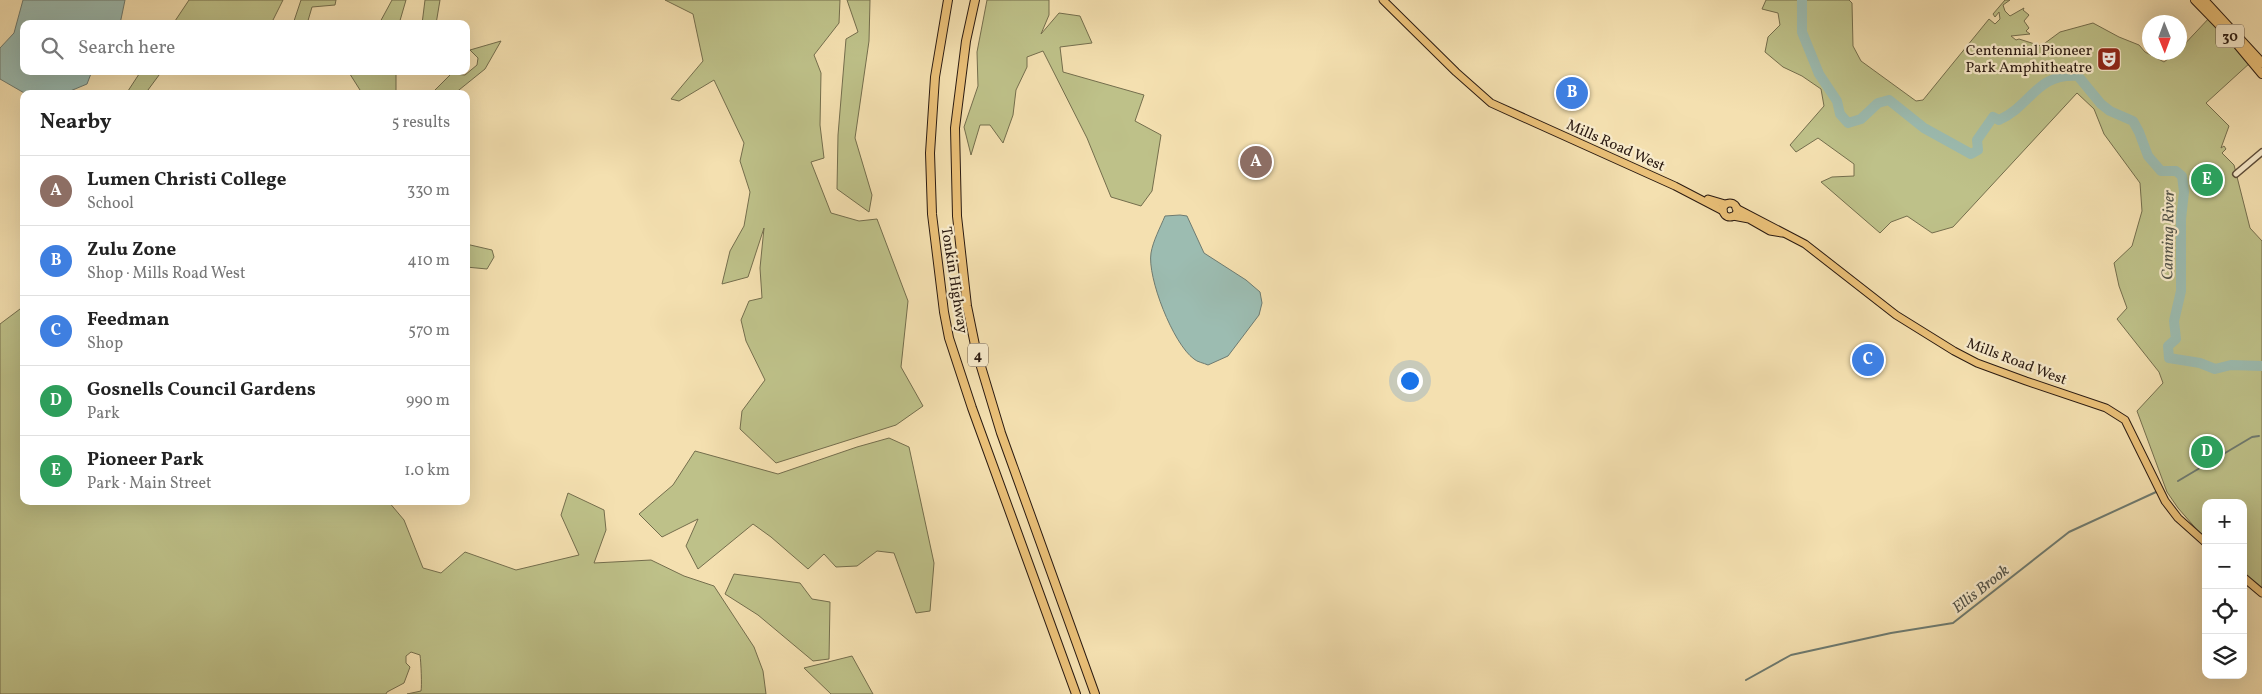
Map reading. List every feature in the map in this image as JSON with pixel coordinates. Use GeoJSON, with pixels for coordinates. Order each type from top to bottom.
{"type":"FeatureCollection","features":[{"type":"Feature","properties":{"kind":"highway","name":"Tonkin Highway"},"geometry":{"type":"LineString","coordinates":[[948,0],[935,77],[930,153],[932,214],[944,312],[949,338],[972,408],[1076,694]]}},
{"type":"Feature","properties":{"kind":"highway","name":"Tonkin Highway"},"geometry":{"type":"LineString","coordinates":[[975,0],[966,41],[956,128],[957,216],[967,306],[976,350],[1001,433],[1095,694]]}},
{"type":"Feature","properties":{"kind":"highway","name":"30"},"geometry":{"type":"LineString","coordinates":[[2196,0],[2232,38],[2262,74]]}},
{"type":"Feature","properties":{"kind":"highway","name":"30"},"geometry":{"type":"LineString","coordinates":[[2204,0],[2262,63]]}},
{"type":"Feature","properties":{"kind":"main road","name":"Mills Road West"},"geometry":{"type":"LineString","coordinates":[[1383,0],[1456,72],[1491,103],[1724,208]]}},
{"type":"Feature","properties":{"kind":"main road"},"geometry":{"type":"LineString","coordinates":[[1732,203],[1736,208],[1736,213],[1732,216],[1727,216],[1724,208],[1732,203]]}},
{"type":"Feature","properties":{"kind":"main road","name":"Mills Road West"},"geometry":{"type":"LineString","coordinates":[[1736,208],[1805,244],[1896,315],[1954,352],[1977,363],[2106,408],[2125,420],[2165,501],[2178,518],[2202,539]]}},
{"type":"Feature","properties":{"kind":"main road","name":"Mills Road West"},"geometry":{"type":"LineString","coordinates":[[1732,216],[1749,219],[1770,231],[1783,233]]}},
{"type":"Feature","properties":{"kind":"main road"},"geometry":{"type":"LineString","coordinates":[[2247,580],[2262,593]]}},
{"type":"Feature","properties":{"kind":"street"},"geometry":{"type":"LineString","coordinates":[[2236,174],[2262,152]]}},
{"type":"Feature","properties":{"kind":"green space"},"geometry":{"type":"Polygon","coordinates":[[[189,0],[283,0],[273,20],[176,20],[189,0]]]}},
{"type":"Feature","properties":{"kind":"green space"},"geometry":{"type":"Polygon","coordinates":[[[301,0],[336,0],[335,5],[312,7],[308,20],[294,20],[301,0]]]}},
{"type":"Feature","properties":{"kind":"green space"},"geometry":{"type":"Polygon","coordinates":[[[392,0],[406,0],[400,20],[381,20],[392,0]]]}},
{"type":"Feature","properties":{"kind":"green space"},"geometry":{"type":"Polygon","coordinates":[[[425,0],[440,0],[437,20],[422,20],[425,0]]]}},
{"type":"Feature","properties":{"kind":"green space"},"geometry":{"type":"Polygon","coordinates":[[[665,0],[840,0],[839,23],[814,55],[821,73],[820,125],[824,158],[811,162],[831,213],[859,221],[877,219],[908,301],[901,367],[923,406],[896,425],[776,463],[740,429],[742,411],[765,380],[746,341],[741,320],[749,301],[762,298],[760,268],[764,228],[748,277],[722,284],[730,251],[744,226],[750,192],[740,161],[744,143],[714,80],[679,101],[671,99],[703,61],[693,14],[665,0]]]}},
{"type":"Feature","properties":{"kind":"green space"},"geometry":{"type":"Polygon","coordinates":[[[847,0],[870,0],[869,41],[855,138],[872,195],[869,212],[837,189],[838,135],[846,39],[858,32],[847,0]]]}},
{"type":"Feature","properties":{"kind":"green space"},"geometry":{"type":"Polygon","coordinates":[[[987,0],[1049,0],[1049,15],[1041,34],[1059,13],[1080,16],[1092,43],[1060,47],[1063,72],[1144,95],[1135,121],[1161,135],[1152,191],[1141,206],[1111,197],[1087,138],[1043,51],[1027,57],[1027,67],[1016,90],[1013,115],[1003,143],[990,125],[980,125],[971,155],[964,127],[978,86],[977,52],[987,0]]]}},
{"type":"Feature","properties":{"kind":"green space"},"geometry":{"type":"Polygon","coordinates":[[[1766,0],[1849,0],[1852,3],[1853,46],[1861,61],[1916,101],[1923,100],[1989,19],[1995,24],[2000,19],[1999,12],[1995,17],[1993,14],[2005,0],[2010,0],[2003,5],[2005,11],[2010,16],[2024,8],[2023,10],[2029,15],[2024,21],[2029,28],[2026,31],[2030,34],[2011,36],[2016,40],[2019,39],[2041,46],[2060,32],[2093,23],[2139,45],[2142,48],[2142,60],[2160,60],[2164,62],[2167,60],[2187,60],[2187,42],[2211,16],[2251,62],[2206,103],[2229,126],[2221,148],[2224,146],[2226,149],[2222,153],[2234,165],[2250,228],[2262,241],[2262,594],[2247,581],[2247,499],[2202,499],[2202,535],[2167,492],[2137,411],[2163,383],[2159,372],[2117,319],[2127,308],[2119,286],[2114,263],[2132,246],[2142,211],[2140,183],[2104,134],[2094,109],[2077,93],[1953,227],[1932,233],[1907,216],[1891,222],[1880,233],[1821,182],[1832,177],[1854,176],[1854,164],[1818,138],[1796,152],[1790,145],[1824,106],[1821,89],[1802,76],[1783,67],[1765,52],[1768,37],[1780,25],[1778,13],[1762,9],[1766,0]]]}},
{"type":"Feature","properties":{"kind":"green space"},"geometry":{"type":"Polygon","coordinates":[[[501,41],[485,69],[459,90],[435,90],[450,75],[470,75],[470,71],[477,65],[478,58],[470,50],[501,41]]]}},
{"type":"Feature","properties":{"kind":"green space"},"geometry":{"type":"Polygon","coordinates":[[[138,75],[159,75],[148,90],[129,90],[138,75]]]}},
{"type":"Feature","properties":{"kind":"green space"},"geometry":{"type":"Polygon","coordinates":[[[351,75],[396,75],[396,90],[360,90],[351,75]]]}},
{"type":"Feature","properties":{"kind":"green space"},"geometry":{"type":"Polygon","coordinates":[[[470,245],[492,250],[494,257],[487,269],[470,267],[470,245]]]}},
{"type":"Feature","properties":{"kind":"green space"},"geometry":{"type":"Polygon","coordinates":[[[20,309],[20,505],[391,505],[404,520],[423,568],[441,573],[465,552],[516,570],[579,555],[561,515],[568,493],[604,510],[606,530],[594,563],[651,560],[684,576],[714,586],[754,647],[763,671],[766,694],[407,694],[421,691],[420,655],[411,652],[406,656],[406,663],[410,667],[404,683],[386,694],[0,694],[0,324],[20,309]]]}},
{"type":"Feature","properties":{"kind":"green space"},"geometry":{"type":"Polygon","coordinates":[[[889,438],[909,447],[934,563],[930,611],[916,613],[894,553],[877,551],[857,566],[836,567],[824,554],[808,569],[753,524],[698,569],[686,546],[698,519],[662,537],[639,514],[673,485],[695,451],[778,474],[889,438]]]}},
{"type":"Feature","properties":{"kind":"green space"},"geometry":{"type":"Polygon","coordinates":[[[734,574],[800,583],[812,599],[830,602],[829,659],[813,661],[758,615],[725,594],[734,574]]]}},
{"type":"Feature","properties":{"kind":"green space"},"geometry":{"type":"Polygon","coordinates":[[[852,656],[873,694],[831,694],[804,668],[852,656]]]}},
{"type":"Feature","properties":{"kind":"water"},"geometry":{"type":"Polygon","coordinates":[[[23,0],[125,0],[121,20],[20,20],[20,75],[90,75],[87,84],[73,90],[20,91],[0,79],[0,48],[14,33],[23,0]]]}},
{"type":"Feature","properties":{"kind":"water"},"geometry":{"type":"Polygon","coordinates":[[[1165,216],[1187,216],[1204,253],[1246,280],[1260,292],[1262,303],[1259,315],[1228,356],[1208,365],[1194,359],[1178,339],[1163,309],[1153,278],[1151,253],[1157,234],[1165,216]]]}},
{"type":"Feature","properties":{"kind":"waterway","name":"Canning River"},"geometry":{"type":"LineString","coordinates":[[1802,0],[1802,32],[1819,74],[1837,101],[1840,114],[1848,123],[1861,119],[1878,103],[1889,100],[1924,128],[1971,154],[1978,150],[1977,140],[1993,117],[1999,120],[2010,114],[2035,91],[2053,80],[2064,76],[2078,76],[2101,104],[2110,111],[2133,121],[2148,156],[2161,171],[2176,171],[2182,176],[2184,192],[2181,219],[2181,291],[2174,321],[2176,339],[2168,346],[2169,358],[2200,363],[2215,369],[2231,365],[2262,366]]}},
{"type":"Feature","properties":{"kind":"waterway","name":"Ellis Brook"},"geometry":{"type":"LineString","coordinates":[[2178,481],[2252,437],[2259,436]]}},
{"type":"Feature","properties":{"kind":"waterway","name":"Ellis Brook"},"geometry":{"type":"LineString","coordinates":[[1746,680],[1791,655],[1891,633],[1953,623],[2069,532],[2156,492]]}},
{"type":"Feature","properties":{"kind":"place","name":"Centennial Pioneer Park Amphitheatre"},"geometry":{"type":"Point","coordinates":[2109,59]}},
{"type":"Feature","properties":{"kind":"place","name":"Zulu Zone"},"geometry":{"type":"Point","coordinates":[1572,93]}},
{"type":"Feature","properties":{"kind":"place","name":"Lumen Christi College"},"geometry":{"type":"Point","coordinates":[1256,162]}},
{"type":"Feature","properties":{"kind":"place","name":"Pioneer Park"},"geometry":{"type":"Point","coordinates":[2207,180]}},
{"type":"Feature","properties":{"kind":"place","name":"Feedman"},"geometry":{"type":"Point","coordinates":[1868,360]}},
{"type":"Feature","properties":{"kind":"place","name":"Gosnells Council Gardens"},"geometry":{"type":"Point","coordinates":[2207,452]}}]}
